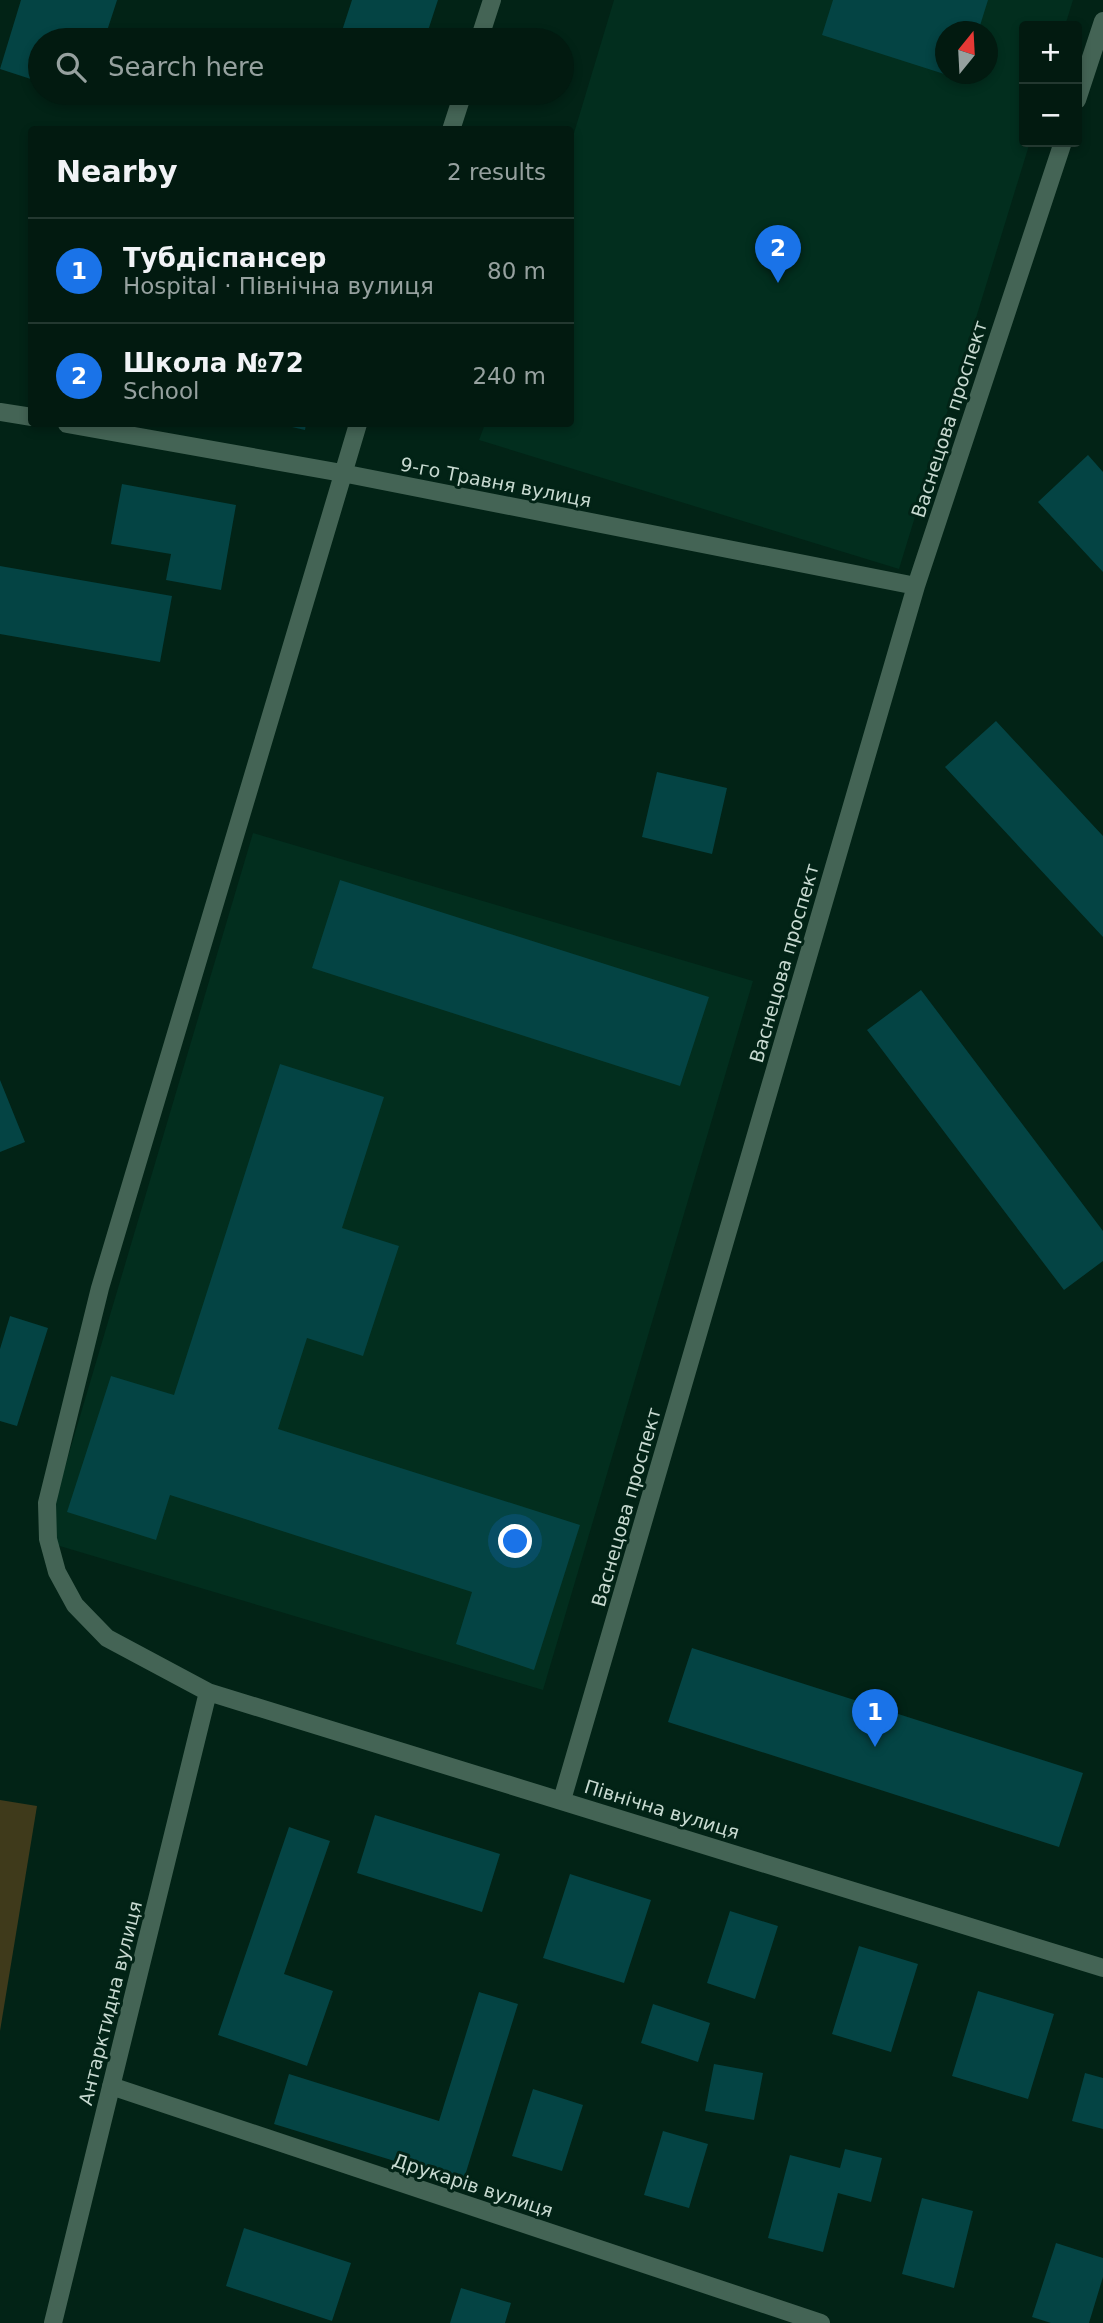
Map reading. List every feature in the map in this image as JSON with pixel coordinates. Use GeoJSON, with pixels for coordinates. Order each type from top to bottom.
{"type":"FeatureCollection","features":[{"type":"Feature","properties":{"kind":"street"},"geometry":{"type":"LineString","coordinates":[[483,28],[492,0]]}},
{"type":"Feature","properties":{"kind":"street"},"geometry":{"type":"LineString","coordinates":[[1082,85],[1103,20]]}},
{"type":"Feature","properties":{"kind":"street"},"geometry":{"type":"LineString","coordinates":[[452,126],[459,105]]}},
{"type":"Feature","properties":{"kind":"street","name":"Васнецова проспект"},"geometry":{"type":"LineString","coordinates":[[562,1800],[916,586],[1061,147]]}},
{"type":"Feature","properties":{"kind":"street"},"geometry":{"type":"LineString","coordinates":[[0,412],[28,416]]}},
{"type":"Feature","properties":{"kind":"street","name":"9-го Травня вулиця"},"geometry":{"type":"LineString","coordinates":[[83,427],[342,473],[916,586]]}},
{"type":"Feature","properties":{"kind":"street","name":"Північна вулиця"},"geometry":{"type":"LineString","coordinates":[[357,427],[100,1287],[47,1503],[48,1539],[57,1572],[75,1605],[107,1638],[208,1692],[1103,1968]]}},
{"type":"Feature","properties":{"kind":"street","name":"Антарктидна вулиця"},"geometry":{"type":"LineString","coordinates":[[53,2323],[208,1692]]}},
{"type":"Feature","properties":{"kind":"street","name":"Друкарів вулиця"},"geometry":{"type":"LineString","coordinates":[[111,2086],[821,2323]]}},
{"type":"Feature","properties":{"kind":"shaded area"},"geometry":{"type":"Polygon","coordinates":[[[614,0],[1073,0],[1067,21],[1019,21],[1019,147],[1028,147],[899,569],[479,440],[484,427],[574,427],[574,133],[614,0]]]}},
{"type":"Feature","properties":{"kind":"shaded area"},"geometry":{"type":"Polygon","coordinates":[[[253,833],[753,981],[543,1690],[43,1541],[253,833]]]}},
{"type":"Feature","properties":{"kind":"shaded area"},"geometry":{"type":"Polygon","coordinates":[[[0,1800],[37,1806],[0,2031],[0,1800]]]}},
{"type":"Feature","properties":{"kind":"building"},"geometry":{"type":"Polygon","coordinates":[[[21,0],[117,0],[108,28],[28,28],[28,78],[0,69],[21,0]]]}},
{"type":"Feature","properties":{"kind":"building"},"geometry":{"type":"Polygon","coordinates":[[[352,0],[438,0],[429,28],[343,28],[352,0]]]}},
{"type":"Feature","properties":{"kind":"building"},"geometry":{"type":"Polygon","coordinates":[[[833,0],[988,0],[981,21],[935,21],[935,71],[822,35],[833,0]]]}},
{"type":"Feature","properties":{"kind":"building"},"geometry":{"type":"Polygon","coordinates":[[[1088,455],[1103,472],[1103,572],[1038,502],[1088,455]]]}},
{"type":"Feature","properties":{"kind":"building"},"geometry":{"type":"Polygon","coordinates":[[[122,484],[236,505],[221,590],[166,580],[171,554],[111,544],[122,484]]]}},
{"type":"Feature","properties":{"kind":"building"},"geometry":{"type":"Polygon","coordinates":[[[0,566],[172,596],[160,662],[0,634],[0,566]]]}},
{"type":"Feature","properties":{"kind":"building"},"geometry":{"type":"Polygon","coordinates":[[[996,721],[1103,836],[1103,937],[945,767],[996,721]]]}},
{"type":"Feature","properties":{"kind":"building"},"geometry":{"type":"Polygon","coordinates":[[[657,772],[727,788],[712,854],[642,837],[657,772]]]}},
{"type":"Feature","properties":{"kind":"building"},"geometry":{"type":"Polygon","coordinates":[[[340,880],[709,997],[680,1086],[312,968],[340,880]]]}},
{"type":"Feature","properties":{"kind":"building"},"geometry":{"type":"Polygon","coordinates":[[[921,990],[1103,1231],[1103,1261],[1064,1290],[867,1030],[921,990]]]}},
{"type":"Feature","properties":{"kind":"building"},"geometry":{"type":"Polygon","coordinates":[[[280,1064],[384,1097],[342,1228],[399,1246],[363,1356],[307,1338],[278,1429],[580,1525],[534,1670],[456,1644],[472,1592],[170,1495],[156,1540],[67,1512],[111,1376],[174,1395],[280,1064]]]}},
{"type":"Feature","properties":{"kind":"building"},"geometry":{"type":"Polygon","coordinates":[[[0,1080],[25,1142],[0,1152],[0,1080]]]}},
{"type":"Feature","properties":{"kind":"building"},"geometry":{"type":"Polygon","coordinates":[[[10,1316],[48,1328],[17,1426],[0,1421],[0,1349],[10,1316]]]}},
{"type":"Feature","properties":{"kind":"building"},"geometry":{"type":"Polygon","coordinates":[[[692,1648],[1083,1773],[1059,1847],[668,1722],[692,1648]]]}},
{"type":"Feature","properties":{"kind":"building"},"geometry":{"type":"Polygon","coordinates":[[[375,1815],[500,1854],[482,1912],[357,1873],[375,1815]]]}},
{"type":"Feature","properties":{"kind":"building"},"geometry":{"type":"Polygon","coordinates":[[[289,1827],[330,1841],[284,1974],[333,1991],[307,2066],[218,2035],[289,1827]]]}},
{"type":"Feature","properties":{"kind":"building"},"geometry":{"type":"Polygon","coordinates":[[[570,1874],[651,1900],[624,1983],[543,1958],[570,1874]]]}},
{"type":"Feature","properties":{"kind":"building"},"geometry":{"type":"Polygon","coordinates":[[[730,1911],[778,1926],[755,1999],[707,1983],[730,1911]]]}},
{"type":"Feature","properties":{"kind":"building"},"geometry":{"type":"Polygon","coordinates":[[[859,1946],[918,1964],[891,2052],[832,2034],[859,1946]]]}},
{"type":"Feature","properties":{"kind":"building"},"geometry":{"type":"Polygon","coordinates":[[[978,1991],[1054,2014],[1028,2099],[952,2076],[978,1991]]]}},
{"type":"Feature","properties":{"kind":"building"},"geometry":{"type":"Polygon","coordinates":[[[479,1992],[518,2004],[463,2182],[274,2124],[289,2074],[439,2121],[479,1992]]]}},
{"type":"Feature","properties":{"kind":"building"},"geometry":{"type":"Polygon","coordinates":[[[653,2004],[710,2023],[698,2062],[641,2043],[653,2004]]]}},
{"type":"Feature","properties":{"kind":"building"},"geometry":{"type":"Polygon","coordinates":[[[714,2064],[763,2073],[754,2120],[705,2111],[714,2064]]]}},
{"type":"Feature","properties":{"kind":"building"},"geometry":{"type":"Polygon","coordinates":[[[1085,2073],[1103,2078],[1103,2129],[1072,2121],[1085,2073]]]}},
{"type":"Feature","properties":{"kind":"building"},"geometry":{"type":"Polygon","coordinates":[[[533,2089],[583,2105],[562,2171],[512,2156],[533,2089]]]}},
{"type":"Feature","properties":{"kind":"building"},"geometry":{"type":"Polygon","coordinates":[[[663,2131],[708,2144],[689,2208],[644,2195],[663,2131]]]}},
{"type":"Feature","properties":{"kind":"building"},"geometry":{"type":"Polygon","coordinates":[[[845,2149],[882,2158],[871,2202],[838,2193],[823,2252],[768,2238],[790,2155],[840,2168],[845,2149]]]}},
{"type":"Feature","properties":{"kind":"building"},"geometry":{"type":"Polygon","coordinates":[[[922,2198],[973,2211],[954,2288],[902,2274],[922,2198]]]}},
{"type":"Feature","properties":{"kind":"building"},"geometry":{"type":"Polygon","coordinates":[[[244,2228],[351,2263],[332,2321],[226,2286],[244,2228]]]}},
{"type":"Feature","properties":{"kind":"building"},"geometry":{"type":"Polygon","coordinates":[[[1056,2243],[1103,2258],[1103,2277],[1089,2323],[1051,2323],[1032,2317],[1056,2243]]]}},
{"type":"Feature","properties":{"kind":"building"},"geometry":{"type":"Polygon","coordinates":[[[461,2288],[511,2303],[505,2323],[450,2323],[461,2288]]]}},
{"type":"Feature","properties":{"kind":"place","name":"Школа №72"},"geometry":{"type":"Point","coordinates":[778,283]}},
{"type":"Feature","properties":{"kind":"place","name":"Тубдіспансер"},"geometry":{"type":"Point","coordinates":[875,1747]}}]}
